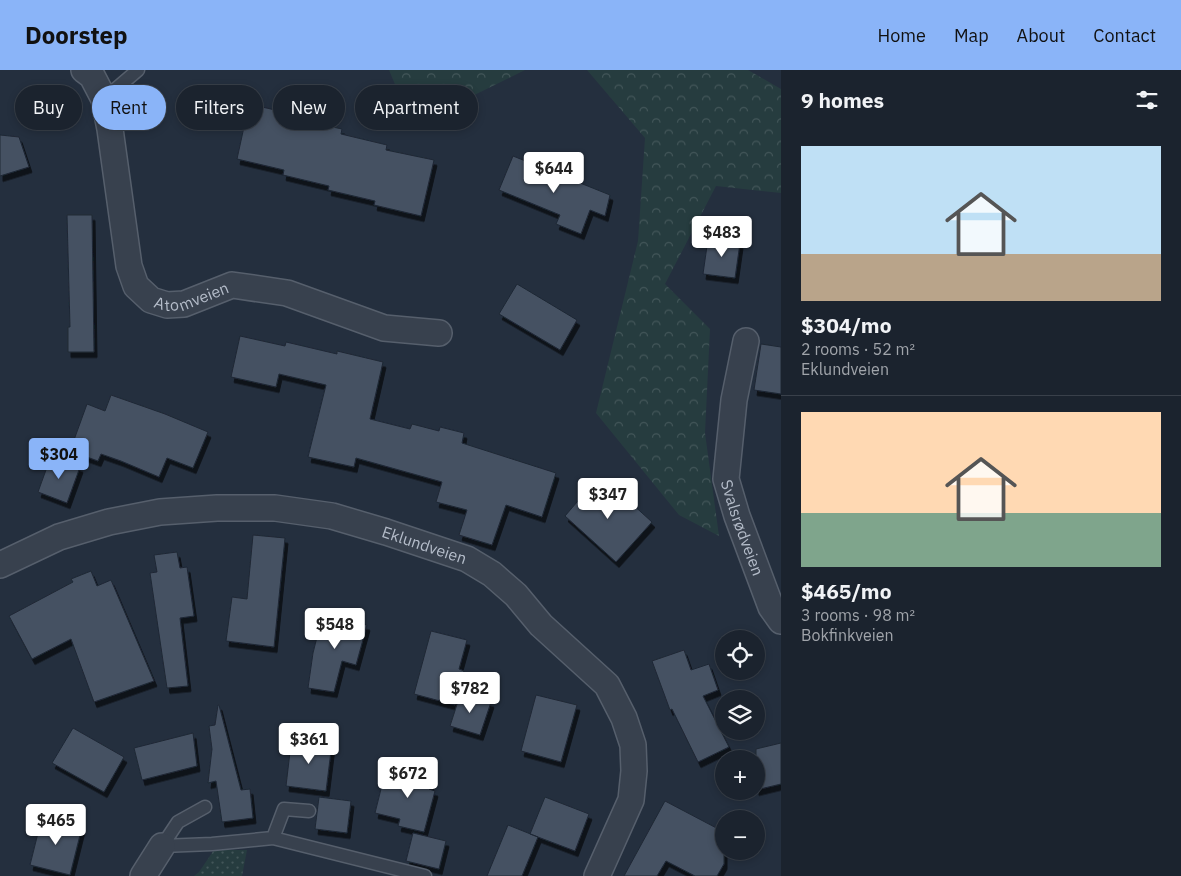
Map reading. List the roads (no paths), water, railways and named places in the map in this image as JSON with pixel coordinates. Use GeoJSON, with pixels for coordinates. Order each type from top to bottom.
{"type":"FeatureCollection","features":[{"type":"Feature","properties":{"kind":"street","name":"Atomveien"},"geometry":{"type":"LineString","coordinates":[[84,70],[92,76],[97,85]]}},
{"type":"Feature","properties":{"kind":"street","name":"Atomveien"},"geometry":{"type":"LineString","coordinates":[[110,130],[129,266],[136,286],[152,300],[167,305],[184,304],[232,285],[287,294],[384,328],[439,333]]}},
{"type":"Feature","properties":{"kind":"street","name":"Svalsrødveien"},"geometry":{"type":"LineString","coordinates":[[746,341],[734,400],[726,478],[737,516],[771,607],[781,621]]}},
{"type":"Feature","properties":{"kind":"street","name":"Eklundveien"},"geometry":{"type":"LineString","coordinates":[[0,565],[59,537],[109,522],[160,512],[217,508],[275,508],[332,516],[467,559],[492,574],[516,595],[541,625],[607,686],[624,718],[633,745],[634,771],[631,800],[598,876]]}},
{"type":"Feature","properties":{"kind":"street"},"geometry":{"type":"LineString","coordinates":[[143,876],[162,846]]}},
{"type":"Feature","properties":{"kind":"lane"},"geometry":{"type":"LineString","coordinates":[[120,85],[138,70]]}},
{"type":"Feature","properties":{"kind":"lane"},"geometry":{"type":"LineString","coordinates":[[162,846],[178,822],[205,808]]}},
{"type":"Feature","properties":{"kind":"lane"},"geometry":{"type":"LineString","coordinates":[[273,838],[284,809],[309,811]]}},
{"type":"Feature","properties":{"kind":"lane"},"geometry":{"type":"LineString","coordinates":[[162,846],[212,844],[273,838],[425,876]]}}]}
